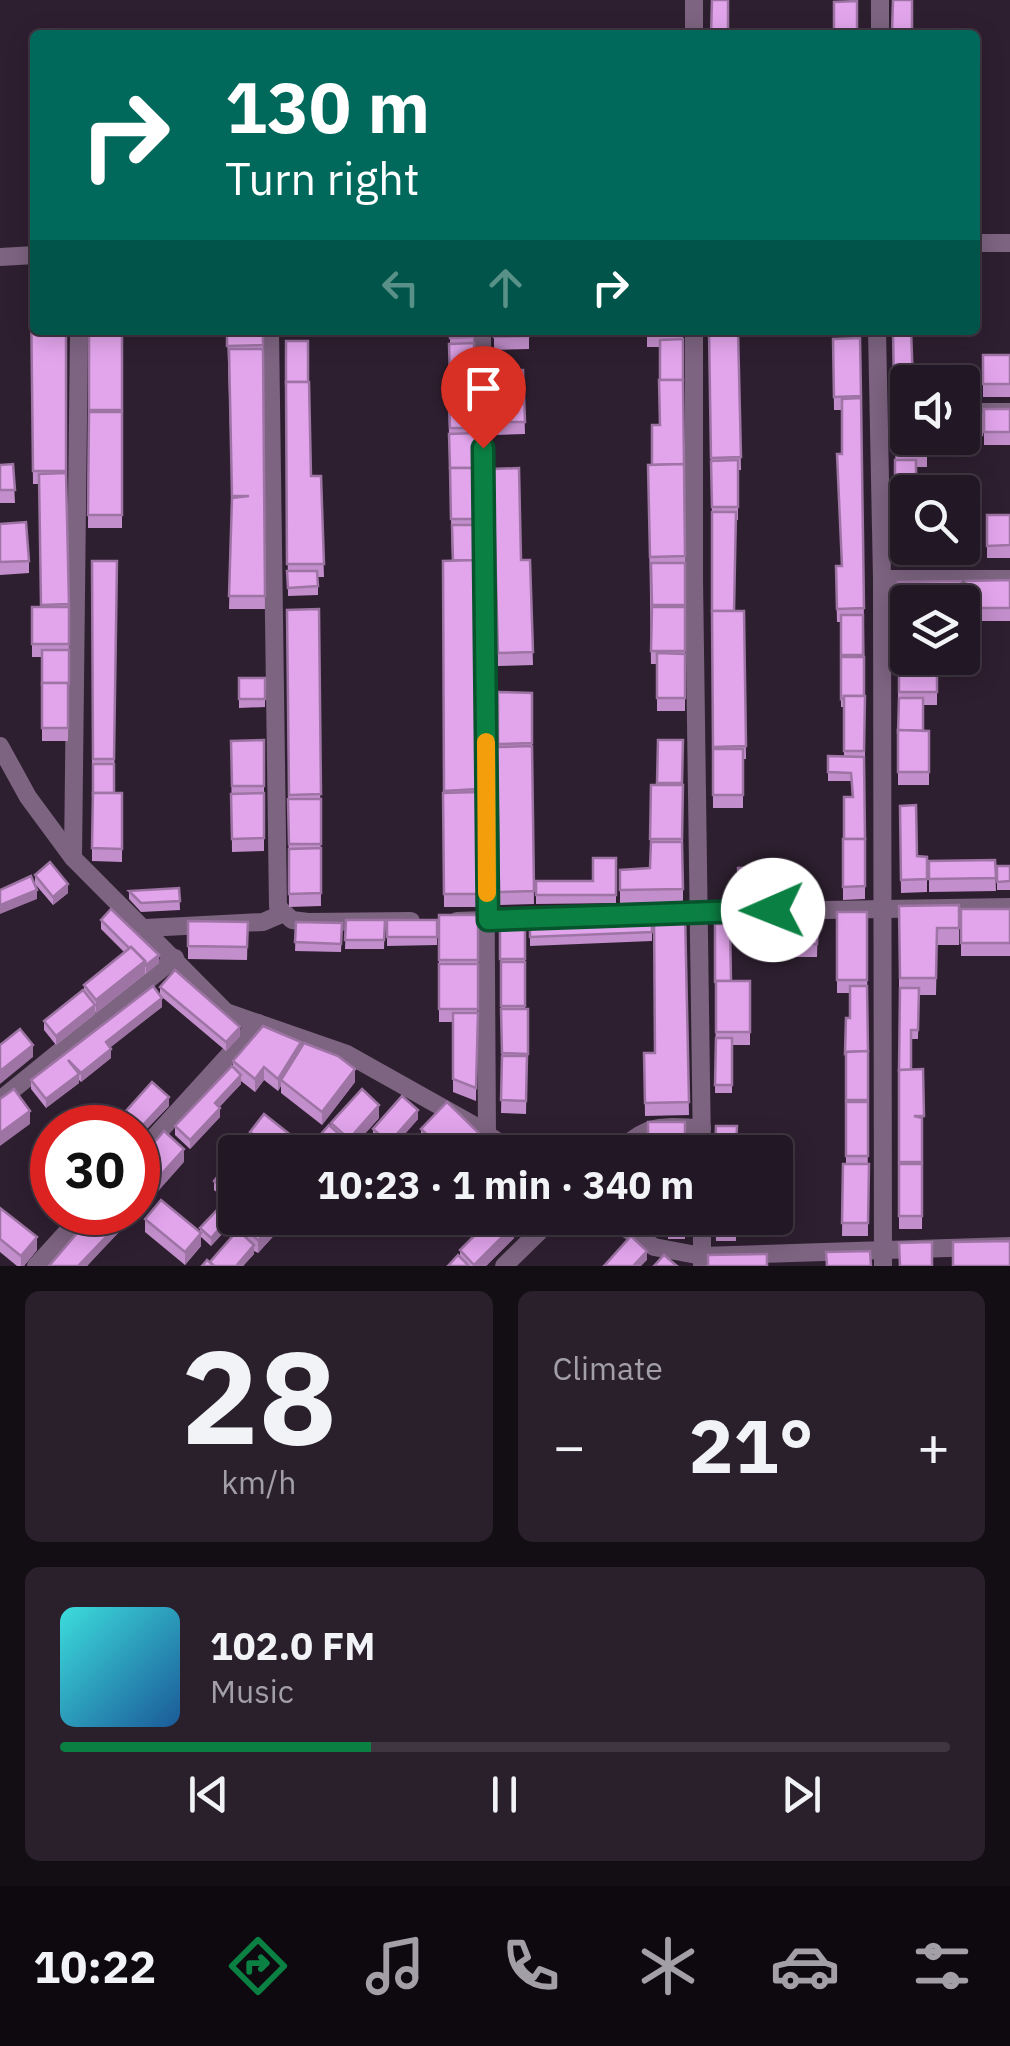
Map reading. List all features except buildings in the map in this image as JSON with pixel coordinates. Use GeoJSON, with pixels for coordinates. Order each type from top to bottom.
{"type":"FeatureCollection","features":[{"type":"Feature","properties":{"kind":"street"},"geometry":{"type":"LineString","coordinates":[[694,0],[694,30]]}},
{"type":"Feature","properties":{"kind":"street"},"geometry":{"type":"LineString","coordinates":[[880,0],[880,30]]}},
{"type":"Feature","properties":{"kind":"street"},"geometry":{"type":"LineString","coordinates":[[980,243],[1010,243]]}},
{"type":"Feature","properties":{"kind":"street"},"geometry":{"type":"LineString","coordinates":[[0,256],[30,255]]}},
{"type":"Feature","properties":{"kind":"street"},"geometry":{"type":"LineString","coordinates":[[73,858],[79,335]]}},
{"type":"Feature","properties":{"kind":"street"},"geometry":{"type":"LineString","coordinates":[[270,335],[276,895],[292,920],[488,920],[701,912],[1010,908]]}},
{"type":"Feature","properties":{"kind":"street"},"geometry":{"type":"LineString","coordinates":[[0,746],[28,797],[73,858],[226,1012],[347,1054],[487,1135],[482,335]]}},
{"type":"Feature","properties":{"kind":"street"},"geometry":{"type":"LineString","coordinates":[[694,335],[702,1135]]}},
{"type":"Feature","properties":{"kind":"street"},"geometry":{"type":"LineString","coordinates":[[878,335],[886,413],[882,579],[883,1258]]}},
{"type":"Feature","properties":{"kind":"street"},"geometry":{"type":"LineString","coordinates":[[980,412],[1010,412]]}},
{"type":"Feature","properties":{"kind":"street"},"geometry":{"type":"LineString","coordinates":[[882,579],[1010,578]]}},
{"type":"Feature","properties":{"kind":"street"},"geometry":{"type":"LineString","coordinates":[[146,928],[262,922],[284,913]]}},
{"type":"Feature","properties":{"kind":"street"},"geometry":{"type":"LineString","coordinates":[[0,1100],[175,958]]}},
{"type":"Feature","properties":{"kind":"street"},"geometry":{"type":"LineString","coordinates":[[160,1131],[258,1023]]}},
{"type":"Feature","properties":{"kind":"street"},"geometry":{"type":"LineString","coordinates":[[636,1135],[650,1128],[702,1128]]}},
{"type":"Feature","properties":{"kind":"street"},"geometry":{"type":"LineString","coordinates":[[36,1266],[64,1235]]}},
{"type":"Feature","properties":{"kind":"street"},"geometry":{"type":"LineString","coordinates":[[504,1266],[536,1235]]}},
{"type":"Feature","properties":{"kind":"street"},"geometry":{"type":"LineString","coordinates":[[636,1235],[654,1247],[702,1261],[883,1258],[1010,1246]]}},
{"type":"Feature","properties":{"kind":"street"},"geometry":{"type":"LineString","coordinates":[[702,1235],[702,1261]]}},
{"type":"Feature","properties":{"kind":"street"},"geometry":{"type":"LineString","coordinates":[[651,1266],[666,1250]]}},
{"type":"Feature","properties":{"kind":"slow traffic"},"geometry":{"type":"LineString","coordinates":[[486,742],[487,893]]}},
{"type":"Feature","properties":{"kind":"route"},"geometry":{"type":"LineString","coordinates":[[483,448],[488,920],[773,910]]}}]}
